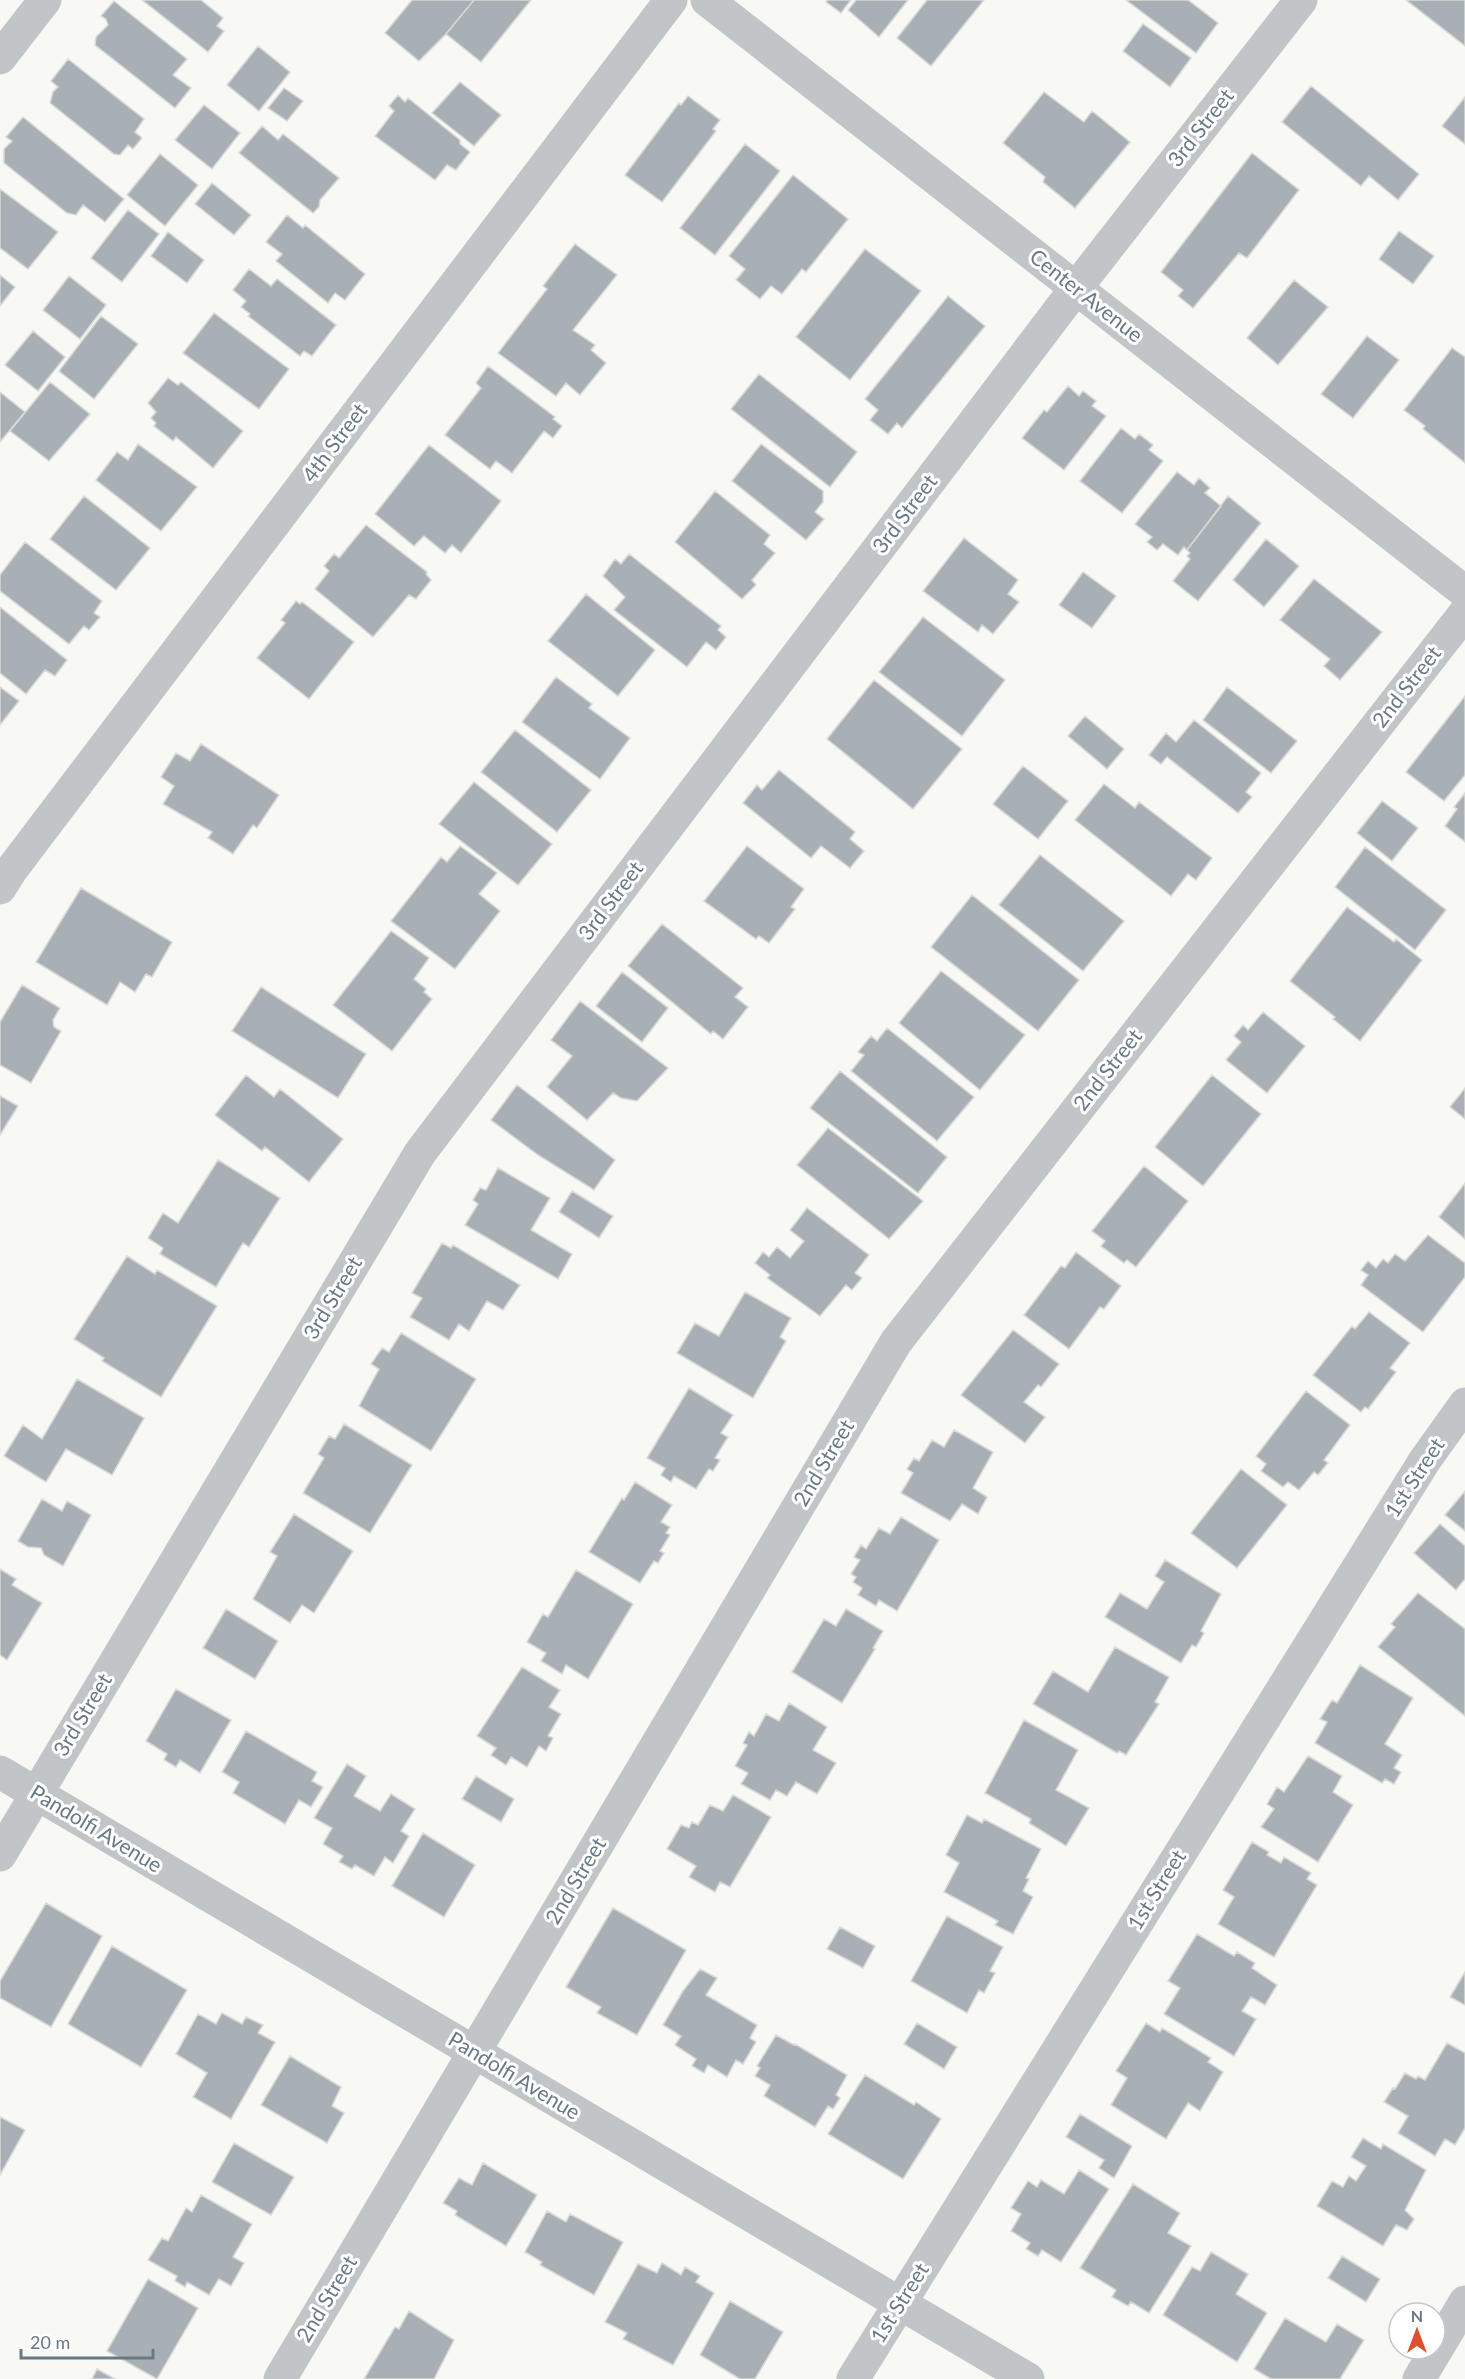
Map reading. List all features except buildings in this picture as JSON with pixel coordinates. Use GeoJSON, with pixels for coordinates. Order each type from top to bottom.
{"type":"FeatureCollection","features":[{"type":"Feature","properties":{"kind":"street"},"geometry":{"type":"LineString","coordinates":[[0,58],[45,0]]}},
{"type":"Feature","properties":{"kind":"street","name":"4th Street"},"geometry":{"type":"LineString","coordinates":[[0,888],[19,859],[671,0]]}},
{"type":"Feature","properties":{"kind":"street","name":"Center Avenue"},"geometry":{"type":"LineString","coordinates":[[706,0],[1465,592]]}},
{"type":"Feature","properties":{"kind":"street","name":"3rd Street"},"geometry":{"type":"LineString","coordinates":[[0,1855],[420,1153],[1076,288],[1301,0]]}},
{"type":"Feature","properties":{"kind":"street","name":"2nd Street"},"geometry":{"type":"LineString","coordinates":[[280,2379],[896,1342],[1465,613]]}},
{"type":"Feature","properties":{"kind":"street","name":"1st Street"},"geometry":{"type":"LineString","coordinates":[[853,2379],[1425,1460],[1465,1404]]}},
{"type":"Feature","properties":{"kind":"street","name":"Pandolfi Avenue"},"geometry":{"type":"LineString","coordinates":[[0,1772],[1028,2379]]}},
{"type":"Feature","properties":{"kind":"street"},"geometry":{"type":"LineString","coordinates":[[1419,2379],[1465,2302]]}}]}
